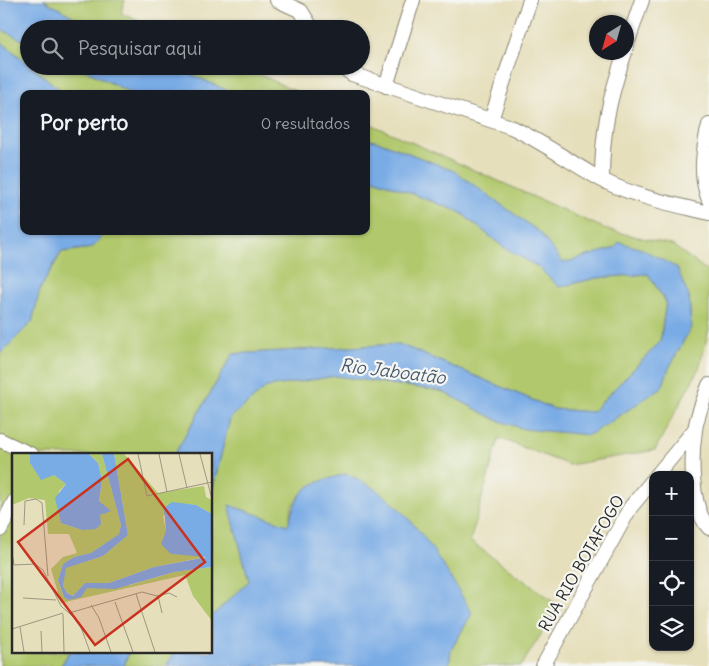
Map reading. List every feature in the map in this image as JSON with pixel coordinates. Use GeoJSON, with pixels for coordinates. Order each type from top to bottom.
{"type":"FeatureCollection","features":[{"type":"Feature","properties":{"kind":"street"},"geometry":{"type":"LineString","coordinates":[[277,0],[300,4],[308,20]]}},
{"type":"Feature","properties":{"kind":"street"},"geometry":{"type":"LineString","coordinates":[[386,86],[414,0]]}},
{"type":"Feature","properties":{"kind":"street"},"geometry":{"type":"LineString","coordinates":[[491,120],[530,0]]}},
{"type":"Feature","properties":{"kind":"street"},"geometry":{"type":"LineString","coordinates":[[634,24],[642,0]]}},
{"type":"Feature","properties":{"kind":"street"},"geometry":{"type":"LineString","coordinates":[[602,180],[604,128],[609,102],[622,60]]}},
{"type":"Feature","properties":{"kind":"street"},"geometry":{"type":"LineString","coordinates":[[355,75],[491,120],[532,137],[602,180],[651,198],[709,213]]}},
{"type":"Feature","properties":{"kind":"street"},"geometry":{"type":"LineString","coordinates":[[709,125],[703,149],[704,178],[709,200]]}},
{"type":"Feature","properties":{"kind":"street"},"geometry":{"type":"LineString","coordinates":[[709,385],[695,429],[692,475],[697,504],[709,528]]}},
{"type":"Feature","properties":{"kind":"street"},"geometry":{"type":"LineString","coordinates":[[660,471],[695,429]]}},
{"type":"Feature","properties":{"kind":"street"},"geometry":{"type":"LineString","coordinates":[[0,440],[28,453]]}},
{"type":"Feature","properties":{"kind":"street","name":"RUA RIO BOTAFOGO"},"geometry":{"type":"LineString","coordinates":[[543,666],[626,516],[649,485]]}},
{"type":"Feature","properties":{"kind":"street"},"geometry":{"type":"LineString","coordinates":[[0,530],[12,506]]}},
{"type":"Feature","properties":{"kind":"green space"},"geometry":{"type":"Polygon","coordinates":[[[44,0],[125,0],[121,13],[137,20],[79,20],[44,0]]]}},
{"type":"Feature","properties":{"kind":"green space"},"geometry":{"type":"Polygon","coordinates":[[[0,29],[20,39],[20,57],[0,41],[0,29]]]}},
{"type":"Feature","properties":{"kind":"green space"},"geometry":{"type":"Polygon","coordinates":[[[42,75],[95,75],[125,90],[60,90],[42,75]]]}},
{"type":"Feature","properties":{"kind":"green space"},"geometry":{"type":"Polygon","coordinates":[[[193,75],[261,75],[293,90],[226,90],[193,75]]]}},
{"type":"Feature","properties":{"kind":"green space"},"geometry":{"type":"Polygon","coordinates":[[[370,124],[608,230],[672,245],[709,272],[709,330],[699,368],[655,450],[569,465],[499,438],[470,541],[559,606],[521,666],[449,666],[451,650],[472,613],[293,503],[288,525],[249,581],[212,616],[212,492],[230,418],[267,387],[336,376],[441,391],[497,420],[524,429],[607,424],[662,387],[669,368],[691,327],[689,297],[615,248],[563,263],[539,232],[454,171],[370,140],[370,124]]]}},
{"type":"Feature","properties":{"kind":"green space"},"geometry":{"type":"Polygon","coordinates":[[[370,178],[460,212],[502,246],[538,267],[559,287],[596,278],[648,274],[666,302],[660,342],[592,412],[554,409],[399,344],[233,354],[175,453],[12,453],[12,654],[68,654],[61,666],[0,666],[0,354],[32,322],[40,289],[62,252],[92,248],[103,235],[370,235],[370,178]]]}},
{"type":"Feature","properties":{"kind":"green space"},"geometry":{"type":"Polygon","coordinates":[[[128,654],[174,654],[166,666],[124,666],[128,654]]]}},
{"type":"Feature","properties":{"kind":"water"},"geometry":{"type":"Polygon","coordinates":[[[0,0],[44,0],[79,20],[20,20],[20,39],[0,29],[0,0]]]}},
{"type":"Feature","properties":{"kind":"water"},"geometry":{"type":"Polygon","coordinates":[[[0,41],[20,57],[20,75],[42,75],[60,90],[20,90],[20,235],[103,235],[92,248],[61,252],[40,289],[32,322],[0,354],[0,41]]]}},
{"type":"Feature","properties":{"kind":"water"},"geometry":{"type":"Polygon","coordinates":[[[95,75],[192,75],[226,90],[125,90],[95,75]]]}},
{"type":"Feature","properties":{"kind":"water","name":"Rio Jaboatão"},"geometry":{"type":"Polygon","coordinates":[[[370,140],[454,171],[539,232],[563,263],[615,248],[619,242],[642,249],[677,268],[689,297],[691,327],[669,368],[662,387],[589,435],[524,429],[497,420],[441,391],[336,376],[267,387],[230,418],[212,492],[212,453],[175,453],[233,354],[399,344],[554,409],[592,412],[660,342],[666,302],[648,274],[596,278],[559,287],[538,267],[502,246],[460,212],[370,178],[370,140]]]}},
{"type":"Feature","properties":{"kind":"water"},"geometry":{"type":"Polygon","coordinates":[[[346,474],[368,484],[404,514],[434,552],[472,613],[451,650],[449,666],[166,666],[174,654],[212,654],[212,616],[249,581],[229,505],[288,525],[296,501],[301,494],[306,488],[346,474]]]}},
{"type":"Feature","properties":{"kind":"water"},"geometry":{"type":"Polygon","coordinates":[[[68,654],[128,654],[124,666],[61,666],[68,654]]]}}]}
